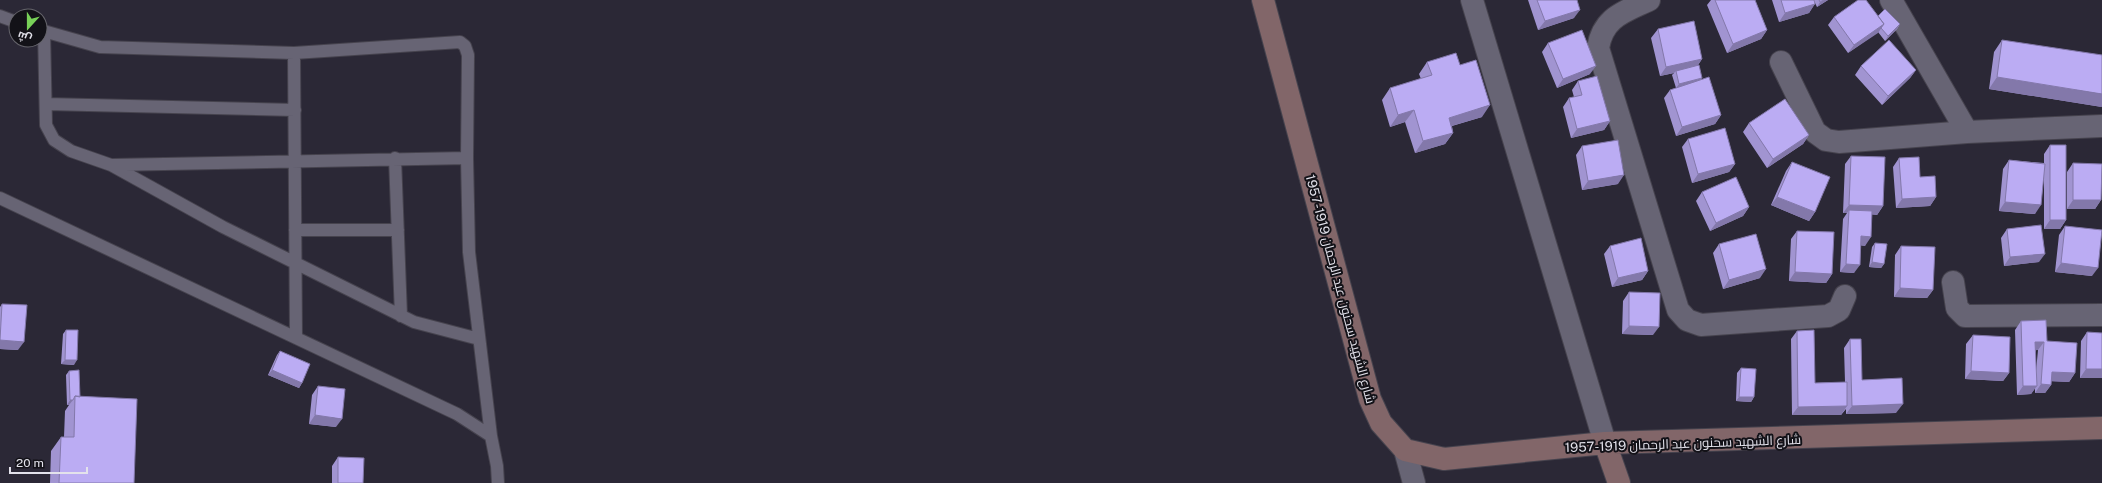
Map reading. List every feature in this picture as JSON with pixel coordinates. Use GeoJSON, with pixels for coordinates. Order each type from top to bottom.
{"type":"FeatureCollection","features":[{"type":"Feature","properties":{"kind":"street","name":"شارع الشهيد سحنون عبد الرحمان 1919-1957"},"geometry":{"type":"LineString","coordinates":[[1263,0],[1370,398],[1381,423],[1405,450],[1444,460],[1605,443],[2102,428]]}},
{"type":"Feature","properties":{"kind":"street"},"geometry":{"type":"LineString","coordinates":[[1472,0],[1605,443],[1619,483]]}},
{"type":"Feature","properties":{"kind":"street"},"geometry":{"type":"LineString","coordinates":[[1649,0],[1616,16],[1605,26],[1600,36],[1598,48],[1678,310],[1687,320],[1702,325],[1828,316],[1839,310],[1845,296]]}},
{"type":"Feature","properties":{"kind":"street"},"geometry":{"type":"LineString","coordinates":[[1891,0],[1966,132]]}},
{"type":"Feature","properties":{"kind":"street"},"geometry":{"type":"LineString","coordinates":[[1781,62],[1815,132],[1826,140],[1839,142],[1966,132],[2102,126]]}},
{"type":"Feature","properties":{"kind":"street"},"geometry":{"type":"LineString","coordinates":[[1954,282],[1957,308],[1965,316],[2102,315]]}},
{"type":"Feature","properties":{"kind":"street"},"geometry":{"type":"LineString","coordinates":[[1405,450],[1414,483]]}},
{"type":"Feature","properties":{"kind":"lane"},"geometry":{"type":"LineString","coordinates":[[48,32],[100,47],[294,53],[460,42],[465,46],[468,55],[466,158],[469,252],[498,483]]}},
{"type":"Feature","properties":{"kind":"lane"},"geometry":{"type":"LineString","coordinates":[[43,48],[46,125],[54,140],[71,151],[111,165],[224,227],[401,316],[414,322],[479,339]]}},
{"type":"Feature","properties":{"kind":"lane"},"geometry":{"type":"LineString","coordinates":[[294,53],[296,338]]}},
{"type":"Feature","properties":{"kind":"lane"},"geometry":{"type":"LineString","coordinates":[[46,104],[294,110]]}},
{"type":"Feature","properties":{"kind":"lane"},"geometry":{"type":"LineString","coordinates":[[396,158],[401,316]]}},
{"type":"Feature","properties":{"kind":"lane"},"geometry":{"type":"LineString","coordinates":[[111,165],[294,160],[466,158]]}},
{"type":"Feature","properties":{"kind":"lane"},"geometry":{"type":"LineString","coordinates":[[0,198],[457,414],[491,436]]}},
{"type":"Feature","properties":{"kind":"lane"},"geometry":{"type":"LineString","coordinates":[[295,230],[398,230]]}},
{"type":"Feature","properties":{"kind":"building"},"geometry":{"type":"Polygon","coordinates":[[[1537,0],[1577,0],[1580,10],[1545,21],[1537,0]]]}},
{"type":"Feature","properties":{"kind":"building"},"geometry":{"type":"Polygon","coordinates":[[[1715,0],[1755,0],[1767,30],[1733,44],[1715,0]]]}},
{"type":"Feature","properties":{"kind":"building"},"geometry":{"type":"Polygon","coordinates":[[[1781,0],[1814,0],[1815,4],[1785,13],[1781,0]]]}},
{"type":"Feature","properties":{"kind":"building"},"geometry":{"type":"Polygon","coordinates":[[[1858,0],[1866,0],[1884,24],[1854,45],[1834,17],[1858,0]]]}},
{"type":"Feature","properties":{"kind":"building"},"geometry":{"type":"Polygon","coordinates":[[[1885,9],[1900,24],[1888,36],[1881,28],[1884,24],[1878,16],[1885,9]]]}},
{"type":"Feature","properties":{"kind":"building"},"geometry":{"type":"Polygon","coordinates":[[[1694,21],[1702,59],[1666,67],[1658,29],[1694,21]]]}},
{"type":"Feature","properties":{"kind":"building"},"geometry":{"type":"Polygon","coordinates":[[[1582,30],[1596,66],[1563,79],[1548,43],[1582,30]]]}},
{"type":"Feature","properties":{"kind":"building"},"geometry":{"type":"Polygon","coordinates":[[[1889,40],[1916,70],[1888,96],[1861,66],[1889,40]]]}},
{"type":"Feature","properties":{"kind":"building"},"geometry":{"type":"Polygon","coordinates":[[[2002,40],[2102,55],[2102,94],[1997,77],[2002,40]]]}},
{"type":"Feature","properties":{"kind":"building"},"geometry":{"type":"Polygon","coordinates":[[[1456,53],[1460,65],[1476,60],[1490,105],[1449,118],[1453,133],[1423,141],[1414,110],[1398,115],[1390,88],[1432,75],[1427,62],[1456,53]]]}},
{"type":"Feature","properties":{"kind":"building"},"geometry":{"type":"Polygon","coordinates":[[[1699,65],[1702,78],[1679,84],[1676,71],[1699,65]]]}},
{"type":"Feature","properties":{"kind":"building"},"geometry":{"type":"Polygon","coordinates":[[[1597,76],[1610,121],[1577,129],[1569,98],[1582,95],[1578,81],[1597,76]]]}},
{"type":"Feature","properties":{"kind":"building"},"geometry":{"type":"Polygon","coordinates":[[[1709,77],[1721,115],[1682,127],[1670,90],[1709,77]]]}},
{"type":"Feature","properties":{"kind":"building"},"geometry":{"type":"Polygon","coordinates":[[[1785,99],[1809,135],[1773,159],[1749,123],[1785,99]]]}},
{"type":"Feature","properties":{"kind":"building"},"geometry":{"type":"Polygon","coordinates":[[[1725,128],[1735,164],[1698,174],[1688,139],[1725,128]]]}},
{"type":"Feature","properties":{"kind":"building"},"geometry":{"type":"Polygon","coordinates":[[[1618,140],[1624,175],[1588,181],[1582,146],[1618,140]]]}},
{"type":"Feature","properties":{"kind":"building"},"geometry":{"type":"Polygon","coordinates":[[[2050,145],[2066,145],[2066,220],[2050,220],[2050,145]]]}},
{"type":"Feature","properties":{"kind":"building"},"geometry":{"type":"Polygon","coordinates":[[[1851,156],[1885,157],[1883,206],[1849,205],[1851,156]]]}},
{"type":"Feature","properties":{"kind":"building"},"geometry":{"type":"Polygon","coordinates":[[[1919,157],[1920,177],[1935,176],[1936,197],[1902,199],[1899,158],[1919,157]]]}},
{"type":"Feature","properties":{"kind":"building"},"geometry":{"type":"Polygon","coordinates":[[[2009,160],[2045,164],[2041,205],[2005,202],[2009,160]]]}},
{"type":"Feature","properties":{"kind":"building"},"geometry":{"type":"Polygon","coordinates":[[[1792,162],[1830,177],[1815,212],[1777,197],[1792,162]]]}},
{"type":"Feature","properties":{"kind":"building"},"geometry":{"type":"Polygon","coordinates":[[[2073,163],[2102,164],[2101,200],[2073,200],[2073,163]]]}},
{"type":"Feature","properties":{"kind":"building"},"geometry":{"type":"Polygon","coordinates":[[[1736,177],[1749,207],[1716,223],[1702,192],[1736,177]]]}},
{"type":"Feature","properties":{"kind":"building"},"geometry":{"type":"Polygon","coordinates":[[[1849,210],[1872,211],[1871,237],[1861,236],[1860,265],[1846,264],[1849,210]]]}},
{"type":"Feature","properties":{"kind":"building"},"geometry":{"type":"Polygon","coordinates":[[[2041,225],[2045,254],[2010,257],[2007,229],[2041,225]]]}},
{"type":"Feature","properties":{"kind":"building"},"geometry":{"type":"Polygon","coordinates":[[[2065,226],[2102,230],[2098,268],[2061,263],[2065,226]]]}},
{"type":"Feature","properties":{"kind":"building"},"geometry":{"type":"Polygon","coordinates":[[[1797,231],[1834,232],[1832,274],[1795,272],[1797,231]]]}},
{"type":"Feature","properties":{"kind":"building"},"geometry":{"type":"Polygon","coordinates":[[[1756,234],[1766,269],[1729,280],[1719,244],[1756,234]]]}},
{"type":"Feature","properties":{"kind":"building"},"geometry":{"type":"Polygon","coordinates":[[[1641,238],[1648,271],[1618,278],[1610,246],[1641,238]]]}},
{"type":"Feature","properties":{"kind":"building"},"geometry":{"type":"Polygon","coordinates":[[[1875,243],[1887,244],[1884,264],[1872,262],[1875,243]]]}},
{"type":"Feature","properties":{"kind":"building"},"geometry":{"type":"Polygon","coordinates":[[[1901,246],[1935,247],[1933,290],[1900,288],[1901,246]]]}},
{"type":"Feature","properties":{"kind":"building"},"geometry":{"type":"Polygon","coordinates":[[[1629,292],[1660,293],[1659,327],[1629,326],[1629,292]]]}},
{"type":"Feature","properties":{"kind":"building"},"geometry":{"type":"Polygon","coordinates":[[[2,304],[27,305],[24,342],[0,340],[2,304]]]}},
{"type":"Feature","properties":{"kind":"building"},"geometry":{"type":"Polygon","coordinates":[[[2046,320],[2047,341],[2077,343],[2075,373],[2052,372],[2051,385],[2041,384],[2044,342],[2035,342],[2037,386],[2023,386],[2021,321],[2046,320]]]}},
{"type":"Feature","properties":{"kind":"building"},"geometry":{"type":"Polygon","coordinates":[[[66,330],[78,330],[77,360],[65,360],[66,330]]]}},
{"type":"Feature","properties":{"kind":"building"},"geometry":{"type":"Polygon","coordinates":[[[1814,330],[1815,383],[1847,382],[1847,406],[1798,407],[1797,331],[1814,330]]]}},
{"type":"Feature","properties":{"kind":"building"},"geometry":{"type":"Polygon","coordinates":[[[2087,332],[2102,333],[2102,369],[2086,369],[2087,332]]]}},
{"type":"Feature","properties":{"kind":"building"},"geometry":{"type":"Polygon","coordinates":[[[1973,335],[2010,337],[2009,373],[1971,371],[1973,335]]]}},
{"type":"Feature","properties":{"kind":"building"},"geometry":{"type":"Polygon","coordinates":[[[1850,339],[1861,339],[1862,380],[1902,378],[1903,404],[1852,406],[1850,339]]]}},
{"type":"Feature","properties":{"kind":"building"},"geometry":{"type":"Polygon","coordinates":[[[280,351],[310,364],[302,383],[272,370],[280,351]]]}},
{"type":"Feature","properties":{"kind":"building"},"geometry":{"type":"Polygon","coordinates":[[[1741,368],[1756,369],[1754,397],[1739,397],[1741,368]]]}},
{"type":"Feature","properties":{"kind":"building"},"geometry":{"type":"Polygon","coordinates":[[[79,370],[80,397],[75,396],[73,400],[70,400],[69,371],[79,370]]]}},
{"type":"Feature","properties":{"kind":"building"},"geometry":{"type":"Polygon","coordinates":[[[318,386],[345,389],[342,419],[315,415],[318,386]]]}},
{"type":"Feature","properties":{"kind":"building"},"geometry":{"type":"Polygon","coordinates":[[[75,396],[137,399],[134,483],[59,483],[61,437],[74,437],[75,396]]]}},
{"type":"Feature","properties":{"kind":"building"},"geometry":{"type":"Polygon","coordinates":[[[338,457],[364,458],[363,483],[338,483],[338,457]]]}}]}
